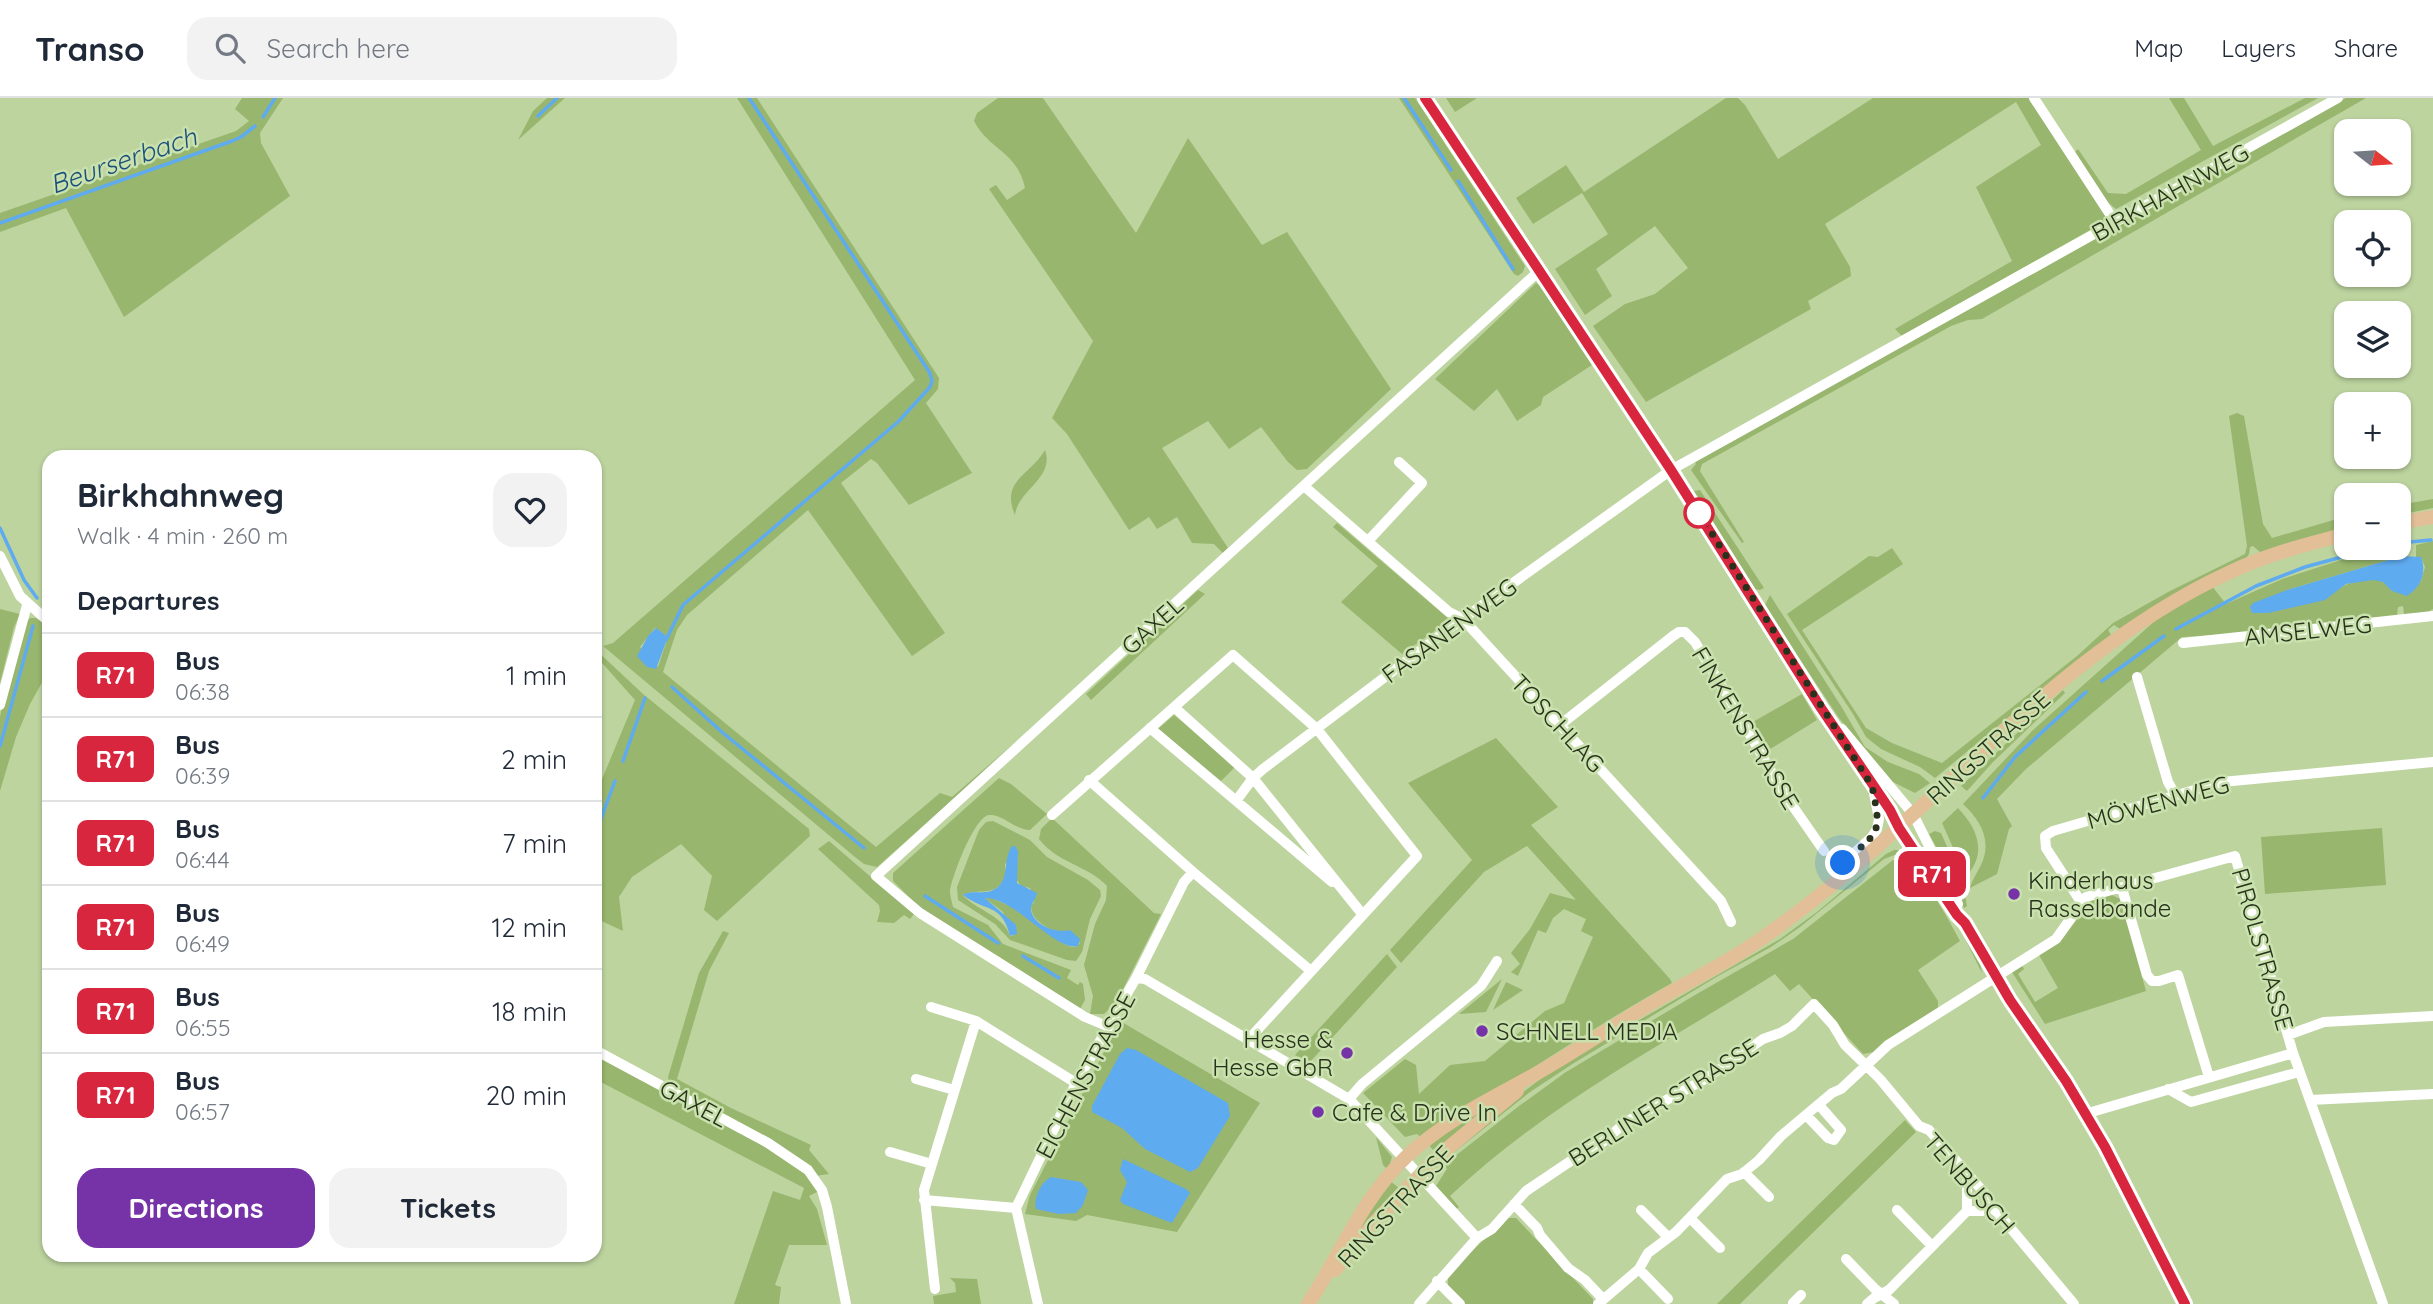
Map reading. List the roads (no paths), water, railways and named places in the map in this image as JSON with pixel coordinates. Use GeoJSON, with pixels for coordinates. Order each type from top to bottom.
{"type":"FeatureCollection","features":[{"type":"Feature","properties":{"kind":"main road"},"geometry":{"type":"LineString","coordinates":[[2411,521],[2433,517]]}},
{"type":"Feature","properties":{"kind":"main road","name":"RINGSTRASSE"},"geometry":{"type":"LineString","coordinates":[[1311,1299],[1364,1207],[1404,1159],[1457,1116],[1545,1068],[1761,940],[1836,883],[2076,670],[2145,620],[2229,572],[2334,537]]}},
{"type":"Feature","properties":{"kind":"main road","name":"RINGSTRASSE"},"geometry":{"type":"LineString","coordinates":[[1311,1299],[1375,1222],[1420,1174],[1490,1111],[1545,1068]]}},
{"type":"Feature","properties":{"kind":"street"},"geometry":{"type":"LineString","coordinates":[[1424,98],[1671,470],[1899,828],[1965,923]]}},
{"type":"Feature","properties":{"kind":"street"},"geometry":{"type":"LineString","coordinates":[[2034,98],[2115,222]]}},
{"type":"Feature","properties":{"kind":"street","name":"BIRKHAHNWEG"},"geometry":{"type":"LineString","coordinates":[[1671,470],[2338,98]]}},
{"type":"Feature","properties":{"kind":"street","name":"GAXEL"},"geometry":{"type":"LineString","coordinates":[[1109,1027],[1085,1017],[920,914],[876,876],[1539,271]]}},
{"type":"Feature","properties":{"kind":"street"},"geometry":{"type":"LineString","coordinates":[[1368,541],[1422,483],[1399,461]]}},
{"type":"Feature","properties":{"kind":"street","name":"FASANENWEG"},"geometry":{"type":"LineString","coordinates":[[1236,801],[1253,778],[1317,729],[1463,619],[1671,470]]}},
{"type":"Feature","properties":{"kind":"street","name":"TOSCHLAG"},"geometry":{"type":"LineString","coordinates":[[1304,486],[1449,612],[1463,619],[1721,901],[1731,922]]}},
{"type":"Feature","properties":{"kind":"street"},"geometry":{"type":"LineString","coordinates":[[0,556],[20,596],[42,617]]}},
{"type":"Feature","properties":{"kind":"street"},"geometry":{"type":"LineString","coordinates":[[0,705],[27,605]]}},
{"type":"Feature","properties":{"kind":"street","name":"AMSELWEG"},"geometry":{"type":"LineString","coordinates":[[2183,643],[2433,616]]}},
{"type":"Feature","properties":{"kind":"street","name":"FINKENSTRASSE"},"geometry":{"type":"LineString","coordinates":[[1560,725],[1672,636],[1685,632],[1695,642],[1783,792],[1824,851]]}},
{"type":"Feature","properties":{"kind":"street"},"geometry":{"type":"LineString","coordinates":[[1052,815],[1233,655],[1317,729],[1417,856],[1249,1039]]}},
{"type":"Feature","properties":{"kind":"street"},"geometry":{"type":"LineString","coordinates":[[2137,677],[2168,782],[2175,794]]}},
{"type":"Feature","properties":{"kind":"street"},"geometry":{"type":"LineString","coordinates":[[1812,692],[1826,705],[1913,814],[1962,911],[1965,923],[1995,976],[2085,1114],[2123,1179],[2185,1304]]}},
{"type":"Feature","properties":{"kind":"street"},"geometry":{"type":"LineString","coordinates":[[1174,707],[1253,778],[1363,915]]}},
{"type":"Feature","properties":{"kind":"street"},"geometry":{"type":"LineString","coordinates":[[1150,728],[1348,895]]}},
{"type":"Feature","properties":{"kind":"street","name":"MÖWENWEG"},"geometry":{"type":"LineString","coordinates":[[2081,902],[2046,848],[2045,836],[2053,831],[2222,782],[2433,762]]}},
{"type":"Feature","properties":{"kind":"street"},"geometry":{"type":"LineString","coordinates":[[1089,780],[1311,971]]}},
{"type":"Feature","properties":{"kind":"street"},"geometry":{"type":"LineString","coordinates":[[1836,883],[1843,863],[1872,837],[1877,829],[1879,819],[1872,786]]}},
{"type":"Feature","properties":{"kind":"street","name":"PIROLSTRASSE"},"geometry":{"type":"LineString","coordinates":[[2081,902],[2086,897],[2235,856],[2299,1072],[2383,1304]]}},
{"type":"Feature","properties":{"kind":"street"},"geometry":{"type":"LineString","coordinates":[[1136,978],[1184,882],[1193,872]]}},
{"type":"Feature","properties":{"kind":"street"},"geometry":{"type":"LineString","coordinates":[[2122,888],[2147,975],[2152,981],[2159,981],[2178,975],[2209,1077]]}},
{"type":"Feature","properties":{"kind":"street"},"geometry":{"type":"LineString","coordinates":[[1514,1204],[1537,1228],[1568,1268],[1586,1280],[1601,1301],[1639,1269],[1648,1253],[1690,1218],[1727,1179],[1744,1172],[1888,1045],[2056,939],[2081,902]]}},
{"type":"Feature","properties":{"kind":"street"},"geometry":{"type":"LineString","coordinates":[[1349,1099],[1362,1084],[1481,986],[1497,961]]}},
{"type":"Feature","properties":{"kind":"street","name":"EICHENSTRASSE"},"geometry":{"type":"LineString","coordinates":[[1016,1208],[1076,1083],[1136,978],[1145,979],[1349,1099],[1420,1174]]}},
{"type":"Feature","properties":{"kind":"street","name":"TENBUSCH"},"geometry":{"type":"LineString","coordinates":[[1814,1004],[1845,1045],[1905,1107],[1906,1113],[1919,1126],[1929,1130],[1987,1196],[1989,1206],[1998,1213],[2074,1304]]}},
{"type":"Feature","properties":{"kind":"street","name":"BERLINER STRASSE"},"geometry":{"type":"LineString","coordinates":[[1419,1304],[1437,1281],[1526,1191],[1603,1142],[1626,1122],[1705,1080],[1763,1039],[1786,1030],[1814,1004]]}},
{"type":"Feature","properties":{"kind":"street"},"geometry":{"type":"LineString","coordinates":[[931,1007],[976,1021],[1076,1083]]}},
{"type":"Feature","properties":{"kind":"street"},"geometry":{"type":"LineString","coordinates":[[2288,1035],[2324,1022],[2433,1016]]}},
{"type":"Feature","properties":{"kind":"street"},"geometry":{"type":"LineString","coordinates":[[935,1289],[924,1190],[976,1021]]}},
{"type":"Feature","properties":{"kind":"street"},"geometry":{"type":"LineString","coordinates":[[2085,1114],[2293,1053]]}},
{"type":"Feature","properties":{"kind":"street","name":"GAXEL"},"geometry":{"type":"LineString","coordinates":[[602,1055],[768,1143],[807,1170],[822,1191],[832,1225],[846,1304]]}},
{"type":"Feature","properties":{"kind":"street"},"geometry":{"type":"LineString","coordinates":[[2168,1089],[2191,1102],[2299,1072]]}},
{"type":"Feature","properties":{"kind":"street"},"geometry":{"type":"LineString","coordinates":[[916,1079],[954,1090]]}},
{"type":"Feature","properties":{"kind":"street"},"geometry":{"type":"LineString","coordinates":[[2310,1100],[2433,1094]]}},
{"type":"Feature","properties":{"kind":"street"},"geometry":{"type":"LineString","coordinates":[[1807,1116],[1828,1138],[1834,1140],[1841,1133],[1840,1126],[1819,1105]]}},
{"type":"Feature","properties":{"kind":"street"},"geometry":{"type":"LineString","coordinates":[[890,1152],[932,1164]]}},
{"type":"Feature","properties":{"kind":"street"},"geometry":{"type":"LineString","coordinates":[[1744,1172],[1769,1198]]}},
{"type":"Feature","properties":{"kind":"street"},"geometry":{"type":"LineString","coordinates":[[1966,1211],[1967,1173]]}},
{"type":"Feature","properties":{"kind":"street"},"geometry":{"type":"LineString","coordinates":[[1420,1174],[1478,1238]]}},
{"type":"Feature","properties":{"kind":"street"},"geometry":{"type":"LineString","coordinates":[[924,1200],[1016,1208],[1038,1304]]}},
{"type":"Feature","properties":{"kind":"street"},"geometry":{"type":"LineString","coordinates":[[1867,1304],[1883,1294],[1926,1254],[1931,1245],[1966,1211],[1983,1211],[1989,1206]]}},
{"type":"Feature","properties":{"kind":"street"},"geometry":{"type":"LineString","coordinates":[[1641,1210],[1668,1237]]}},
{"type":"Feature","properties":{"kind":"street"},"geometry":{"type":"LineString","coordinates":[[1897,1210],[1931,1245]]}},
{"type":"Feature","properties":{"kind":"street"},"geometry":{"type":"LineString","coordinates":[[1690,1218],[1704,1235],[1720,1248]]}},
{"type":"Feature","properties":{"kind":"street"},"geometry":{"type":"LineString","coordinates":[[1846,1259],[1894,1304]]}},
{"type":"Feature","properties":{"kind":"street"},"geometry":{"type":"LineString","coordinates":[[1639,1269],[1668,1299]]}},
{"type":"Feature","properties":{"kind":"street"},"geometry":{"type":"LineString","coordinates":[[1437,1281],[1460,1304]]}},
{"type":"Feature","properties":{"kind":"water"},"geometry":{"type":"Polygon","coordinates":[[[2421,557],[2423,563],[2421,579],[2407,596],[2392,591],[2383,582],[2373,580],[2346,584],[2325,600],[2268,613],[2252,613],[2250,607],[2253,603],[2287,590],[2388,560],[2421,557]]]}},
{"type":"Feature","properties":{"kind":"water"},"geometry":{"type":"Polygon","coordinates":[[[656,628],[668,637],[656,669],[647,667],[637,656],[648,636],[656,628]]]}},
{"type":"Feature","properties":{"kind":"water"},"geometry":{"type":"Polygon","coordinates":[[[1012,846],[1018,851],[1017,883],[1037,893],[1031,908],[1036,920],[1059,931],[1070,930],[1080,939],[1078,946],[1069,946],[1058,941],[1009,906],[985,898],[1016,925],[1017,934],[1010,936],[1007,925],[997,913],[963,895],[991,891],[1002,883],[1012,846]]]}},
{"type":"Feature","properties":{"kind":"water"},"geometry":{"type":"Polygon","coordinates":[[[1127,1048],[1136,1050],[1228,1103],[1230,1116],[1198,1168],[1190,1172],[1145,1149],[1122,1128],[1092,1112],[1092,1106],[1120,1054],[1127,1048]]]}},
{"type":"Feature","properties":{"kind":"water"},"geometry":{"type":"Polygon","coordinates":[[[1123,1159],[1190,1193],[1172,1223],[1123,1204],[1120,1200],[1127,1182],[1120,1170],[1123,1159]]]}},
{"type":"Feature","properties":{"kind":"water"},"geometry":{"type":"Polygon","coordinates":[[[1051,1177],[1081,1182],[1088,1190],[1083,1205],[1076,1213],[1059,1214],[1036,1209],[1039,1191],[1051,1177]]]}},
{"type":"Feature","properties":{"kind":"waterway","name":"Beurserbach"},"geometry":{"type":"LineString","coordinates":[[263,117],[275,98]]}},
{"type":"Feature","properties":{"kind":"waterway"},"geometry":{"type":"LineString","coordinates":[[538,116],[557,98]]}},
{"type":"Feature","properties":{"kind":"waterway"},"geometry":{"type":"LineString","coordinates":[[666,640],[683,605],[899,421],[930,387],[932,381],[930,373],[749,98]]}},
{"type":"Feature","properties":{"kind":"waterway"},"geometry":{"type":"LineString","coordinates":[[1404,98],[1451,170]]}},
{"type":"Feature","properties":{"kind":"waterway","name":"Beurserbach"},"geometry":{"type":"LineString","coordinates":[[0,223],[232,141],[255,126]]}},
{"type":"Feature","properties":{"kind":"waterway"},"geometry":{"type":"LineString","coordinates":[[1458,181],[1513,269]]}},
{"type":"Feature","properties":{"kind":"waterway"},"geometry":{"type":"LineString","coordinates":[[0,528],[24,580],[37,598]]}},
{"type":"Feature","properties":{"kind":"waterway"},"geometry":{"type":"LineString","coordinates":[[2411,542],[2431,540]]}},
{"type":"Feature","properties":{"kind":"waterway"},"geometry":{"type":"LineString","coordinates":[[2176,629],[2256,586],[2334,559]]}},
{"type":"Feature","properties":{"kind":"waterway"},"geometry":{"type":"LineString","coordinates":[[0,746],[33,626]]}},
{"type":"Feature","properties":{"kind":"waterway"},"geometry":{"type":"LineString","coordinates":[[2102,681],[2164,636]]}},
{"type":"Feature","properties":{"kind":"waterway"},"geometry":{"type":"LineString","coordinates":[[672,687],[723,733],[864,848]]}},
{"type":"Feature","properties":{"kind":"waterway"},"geometry":{"type":"LineString","coordinates":[[1983,798],[2015,757],[2086,692]]}},
{"type":"Feature","properties":{"kind":"waterway"},"geometry":{"type":"LineString","coordinates":[[623,761],[645,698]]}},
{"type":"Feature","properties":{"kind":"waterway"},"geometry":{"type":"LineString","coordinates":[[602,816],[615,781]]}},
{"type":"Feature","properties":{"kind":"waterway"},"geometry":{"type":"LineString","coordinates":[[925,896],[998,943]]}},
{"type":"Feature","properties":{"kind":"waterway"},"geometry":{"type":"LineString","coordinates":[[1023,956],[1059,978]]}},
{"type":"Feature","properties":{"kind":"place","name":"Kinderhaus Rasselbande"},"geometry":{"type":"Point","coordinates":[2014,894]}},
{"type":"Feature","properties":{"kind":"place","name":"SCHNELL MEDIA"},"geometry":{"type":"Point","coordinates":[1482,1031]}},
{"type":"Feature","properties":{"kind":"place","name":"Hesse & Hesse GbR"},"geometry":{"type":"Point","coordinates":[1347,1053]}},
{"type":"Feature","properties":{"kind":"place","name":"Cafe & Drive In"},"geometry":{"type":"Point","coordinates":[1318,1112]}}]}
